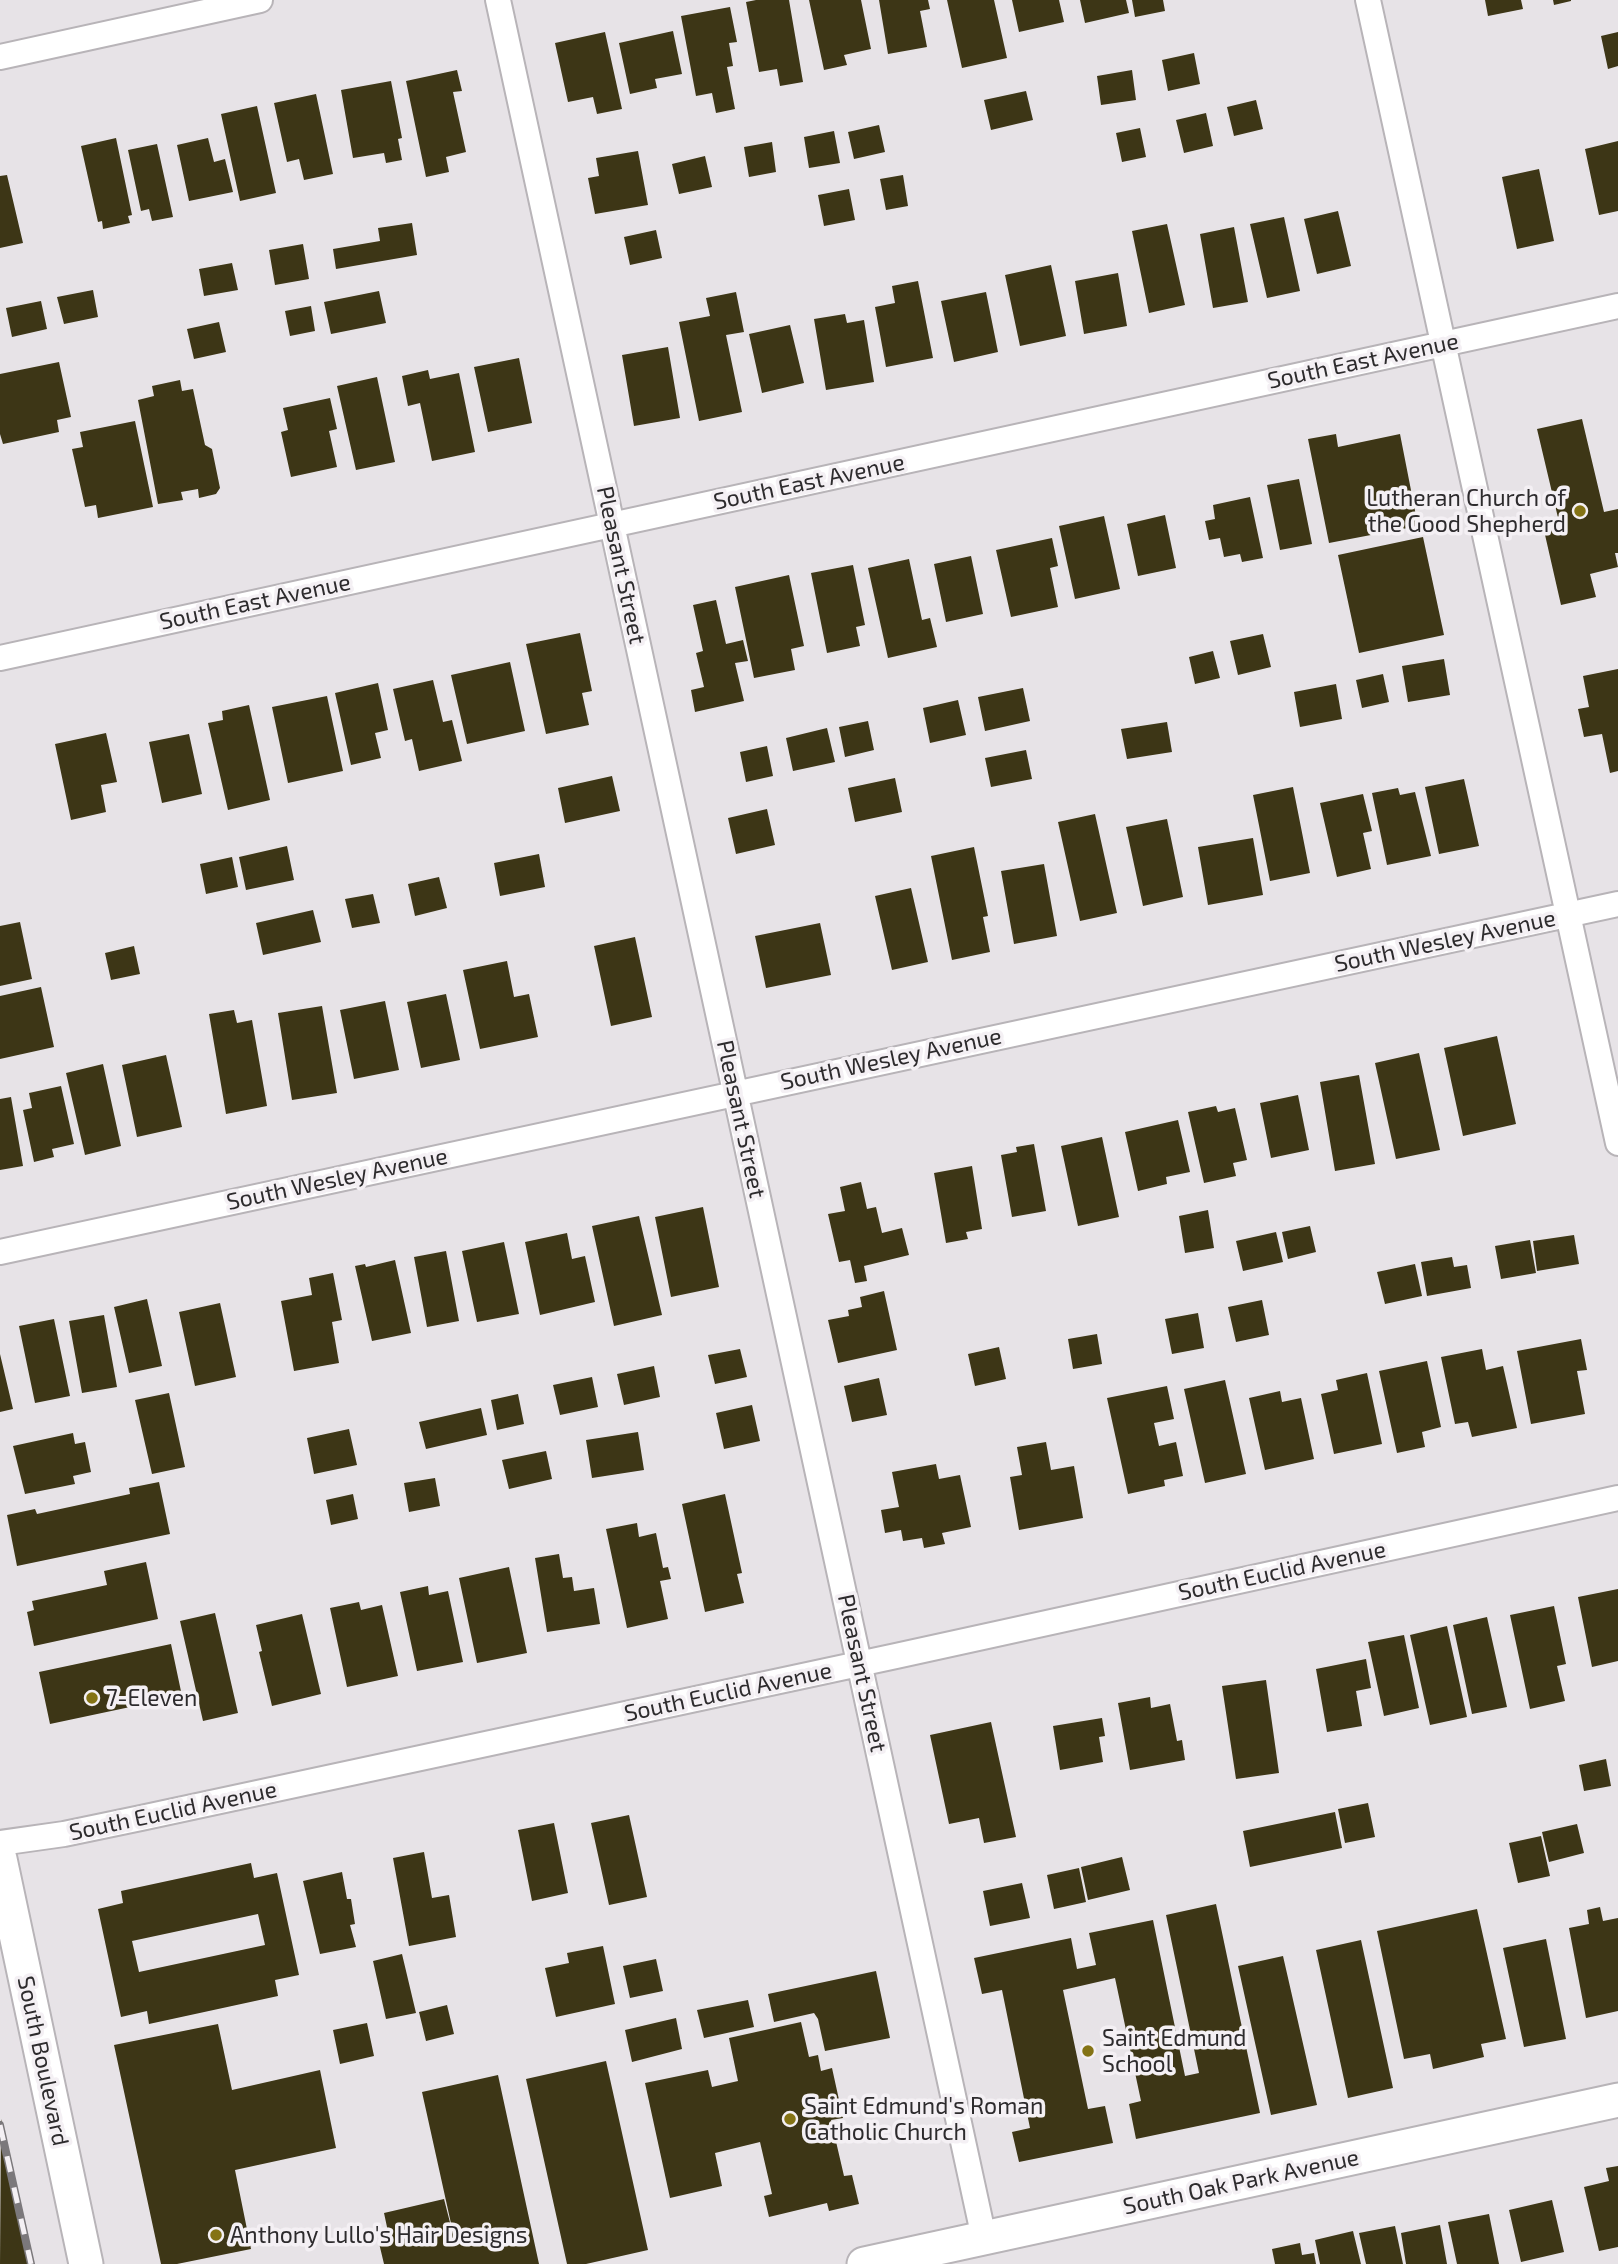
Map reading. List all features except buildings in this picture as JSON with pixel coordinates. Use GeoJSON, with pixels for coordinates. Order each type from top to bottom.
{"type":"FeatureCollection","features":[{"type":"Feature","properties":{"kind":"street"},"geometry":{"type":"LineString","coordinates":[[0,57],[260,0]]}},
{"type":"Feature","properties":{"kind":"street","name":"Pleasant Street"},"geometry":{"type":"LineString","coordinates":[[498,0],[984,2238]]}},
{"type":"Feature","properties":{"kind":"street"},"geometry":{"type":"LineString","coordinates":[[1368,0],[1618,1143]]}},
{"type":"Feature","properties":{"kind":"street","name":"South East Avenue"},"geometry":{"type":"LineString","coordinates":[[0,658],[1618,306]]}},
{"type":"Feature","properties":{"kind":"street","name":"South Wesley Avenue"},"geometry":{"type":"LineString","coordinates":[[0,1252],[1618,904]]}},
{"type":"Feature","properties":{"kind":"street","name":"South Euclid Avenue"},"geometry":{"type":"LineString","coordinates":[[0,1843],[64,1835],[1618,1497]]}},
{"type":"Feature","properties":{"kind":"street","name":"South Boulevard"},"geometry":{"type":"LineString","coordinates":[[0,1859],[86,2264]]}},
{"type":"Feature","properties":{"kind":"street","name":"South Oak Park Avenue"},"geometry":{"type":"LineString","coordinates":[[864,2264],[918,2258],[984,2238],[1618,2100]]}},
{"type":"Feature","properties":{"kind":"railway"},"geometry":{"type":"LineString","coordinates":[[0,2125],[31,2264]]}},
{"type":"Feature","properties":{"kind":"place","name":"Lutheran Church of the Good Shepherd"},"geometry":{"type":"Point","coordinates":[1580,511]}},
{"type":"Feature","properties":{"kind":"place","name":"7-Eleven"},"geometry":{"type":"Point","coordinates":[92,1698]}},
{"type":"Feature","properties":{"kind":"place","name":"Saint Edmund School"},"geometry":{"type":"Point","coordinates":[1088,2051]}},
{"type":"Feature","properties":{"kind":"place","name":"Saint Edmund's Roman Catholic Church"},"geometry":{"type":"Point","coordinates":[790,2119]}},
{"type":"Feature","properties":{"kind":"place","name":"Anthony Lullo's Hair Designs"},"geometry":{"type":"Point","coordinates":[216,2235]}}]}
